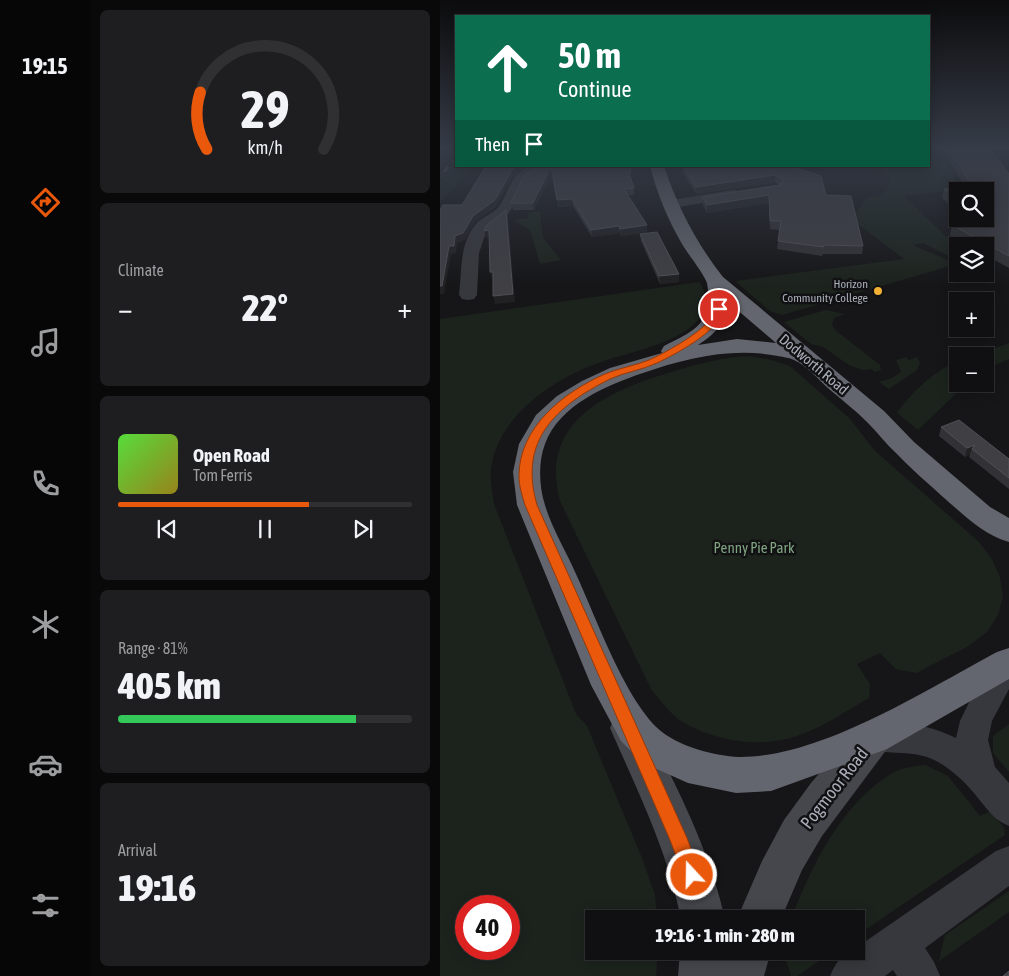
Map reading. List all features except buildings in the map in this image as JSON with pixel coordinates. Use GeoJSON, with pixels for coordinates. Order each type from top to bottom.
{"type":"FeatureCollection","features":[{"type":"Feature","properties":{"kind":"highway","name":"Dodworth Road"},"geometry":{"type":"LineString","coordinates":[[668,195],[699,258],[716,281],[875,416],[905,448],[980,514],[1009,532]]}},
{"type":"Feature","properties":{"kind":"highway"},"geometry":{"type":"LineString","coordinates":[[653,362],[690,340],[713,322],[720,302],[716,281]]}},
{"type":"Feature","properties":{"kind":"highway"},"geometry":{"type":"LineString","coordinates":[[804,356],[762,346],[736,346],[721,347],[653,362],[608,376],[567,400],[539,428],[533,439],[526,462],[525,486],[531,505],[609,686],[634,729],[648,744],[663,754],[688,765],[736,774],[771,773],[874,737],[1009,662]]}},
{"type":"Feature","properties":{"kind":"highway"},"geometry":{"type":"LineString","coordinates":[[980,514],[1009,549]]}},
{"type":"Feature","properties":{"kind":"street"},"geometry":{"type":"LineString","coordinates":[[468,295],[472,244],[479,231],[489,219],[502,212],[510,195]]}},
{"type":"Feature","properties":{"kind":"street"},"geometry":{"type":"LineString","coordinates":[[672,204],[731,195]]}},
{"type":"Feature","properties":{"kind":"street","name":"Pogmoor Road"},"geometry":{"type":"LineString","coordinates":[[980,774],[974,754],[972,738],[975,723],[1009,662]]}},
{"type":"Feature","properties":{"kind":"street"},"geometry":{"type":"LineString","coordinates":[[609,686],[678,838],[699,894],[702,910]]}},
{"type":"Feature","properties":{"kind":"street","name":"Pogmoor Road"},"geometry":{"type":"LineString","coordinates":[[763,910],[777,873],[799,834],[824,799],[874,737],[924,740],[939,745],[980,774],[1009,809]]}},
{"type":"Feature","properties":{"kind":"street"},"geometry":{"type":"LineString","coordinates":[[850,976],[1009,864]]}},
{"type":"Feature","properties":{"kind":"street"},"geometry":{"type":"LineString","coordinates":[[899,943],[920,976]]}},
{"type":"Feature","properties":{"kind":"street"},"geometry":{"type":"LineString","coordinates":[[701,976],[702,960]]}},
{"type":"Feature","properties":{"kind":"street"},"geometry":{"type":"LineString","coordinates":[[742,976],[746,960]]}},
{"type":"Feature","properties":{"kind":"green space"},"geometry":{"type":"Polygon","coordinates":[[[440,195],[447,195],[440,202],[440,195]]]}},
{"type":"Feature","properties":{"kind":"green space"},"geometry":{"type":"Polygon","coordinates":[[[880,195],[916,195],[904,196],[949,239],[949,256],[923,243],[913,245],[949,261],[949,266],[782,315],[770,311],[735,281],[904,259],[858,224],[856,214],[866,197],[877,197],[880,195]]]}},
{"type":"Feature","properties":{"kind":"green space"},"geometry":{"type":"Polygon","coordinates":[[[540,211],[543,238],[561,260],[540,264],[530,230],[513,220],[528,218],[528,213],[540,211]]]}},
{"type":"Feature","properties":{"kind":"green space"},"geometry":{"type":"Polygon","coordinates":[[[700,282],[706,300],[703,313],[694,324],[666,341],[607,360],[571,375],[536,397],[508,427],[498,444],[491,473],[494,504],[576,714],[587,726],[642,858],[655,895],[656,910],[585,910],[585,960],[657,960],[656,976],[440,976],[440,319],[700,282]]]}},
{"type":"Feature","properties":{"kind":"green space"},"geometry":{"type":"Polygon","coordinates":[[[826,310],[845,314],[834,318],[832,324],[835,330],[880,365],[881,370],[874,372],[872,369],[862,370],[849,365],[823,347],[811,344],[784,322],[826,310]]]}},
{"type":"Feature","properties":{"kind":"green space"},"geometry":{"type":"Polygon","coordinates":[[[1009,343],[1009,359],[994,365],[994,348],[1009,343]]]}},
{"type":"Feature","properties":{"kind":"green space","name":"Penny Pie Park"},"geometry":{"type":"Polygon","coordinates":[[[749,356],[790,366],[850,419],[875,451],[978,541],[992,559],[1000,577],[1003,596],[998,615],[987,632],[967,647],[916,673],[896,669],[880,653],[857,664],[870,684],[869,698],[805,733],[775,741],[760,742],[744,742],[714,736],[686,724],[671,713],[651,689],[560,501],[556,474],[559,451],[568,431],[582,415],[601,401],[622,390],[668,373],[698,364],[749,356]]]}},
{"type":"Feature","properties":{"kind":"green space"},"geometry":{"type":"Polygon","coordinates":[[[906,357],[909,360],[917,357],[920,363],[917,370],[889,389],[879,382],[892,378],[901,372],[896,360],[906,357]]]}},
{"type":"Feature","properties":{"kind":"green space"},"geometry":{"type":"Polygon","coordinates":[[[949,365],[949,392],[958,392],[918,430],[897,413],[924,383],[949,365]]]}},
{"type":"Feature","properties":{"kind":"green space"},"geometry":{"type":"Polygon","coordinates":[[[1009,724],[1009,772],[993,753],[993,736],[1009,724]]]}},
{"type":"Feature","properties":{"kind":"green space"},"geometry":{"type":"Polygon","coordinates":[[[925,765],[948,776],[980,816],[991,811],[1004,828],[1005,835],[865,930],[865,910],[795,910],[818,859],[842,821],[871,788],[889,775],[907,768],[925,765]]]}},
{"type":"Feature","properties":{"kind":"green space"},"geometry":{"type":"Polygon","coordinates":[[[1009,891],[1009,912],[939,961],[945,935],[1009,891]]]}},
{"type":"Feature","properties":{"kind":"green space"},"geometry":{"type":"Polygon","coordinates":[[[786,960],[821,960],[797,976],[791,976],[786,960]]]}},
{"type":"Feature","properties":{"kind":"place","name":"Horizon Community College"},"geometry":{"type":"Point","coordinates":[878,291]}},
{"type":"Feature","properties":{"kind":"route"},"geometry":{"type":"LineString","coordinates":[[692,875],[678,838],[609,686],[531,505],[525,486],[525,474],[526,462],[533,439],[539,428],[557,408],[579,392],[608,376],[653,362],[690,340],[713,322],[719,309]]}}]}
